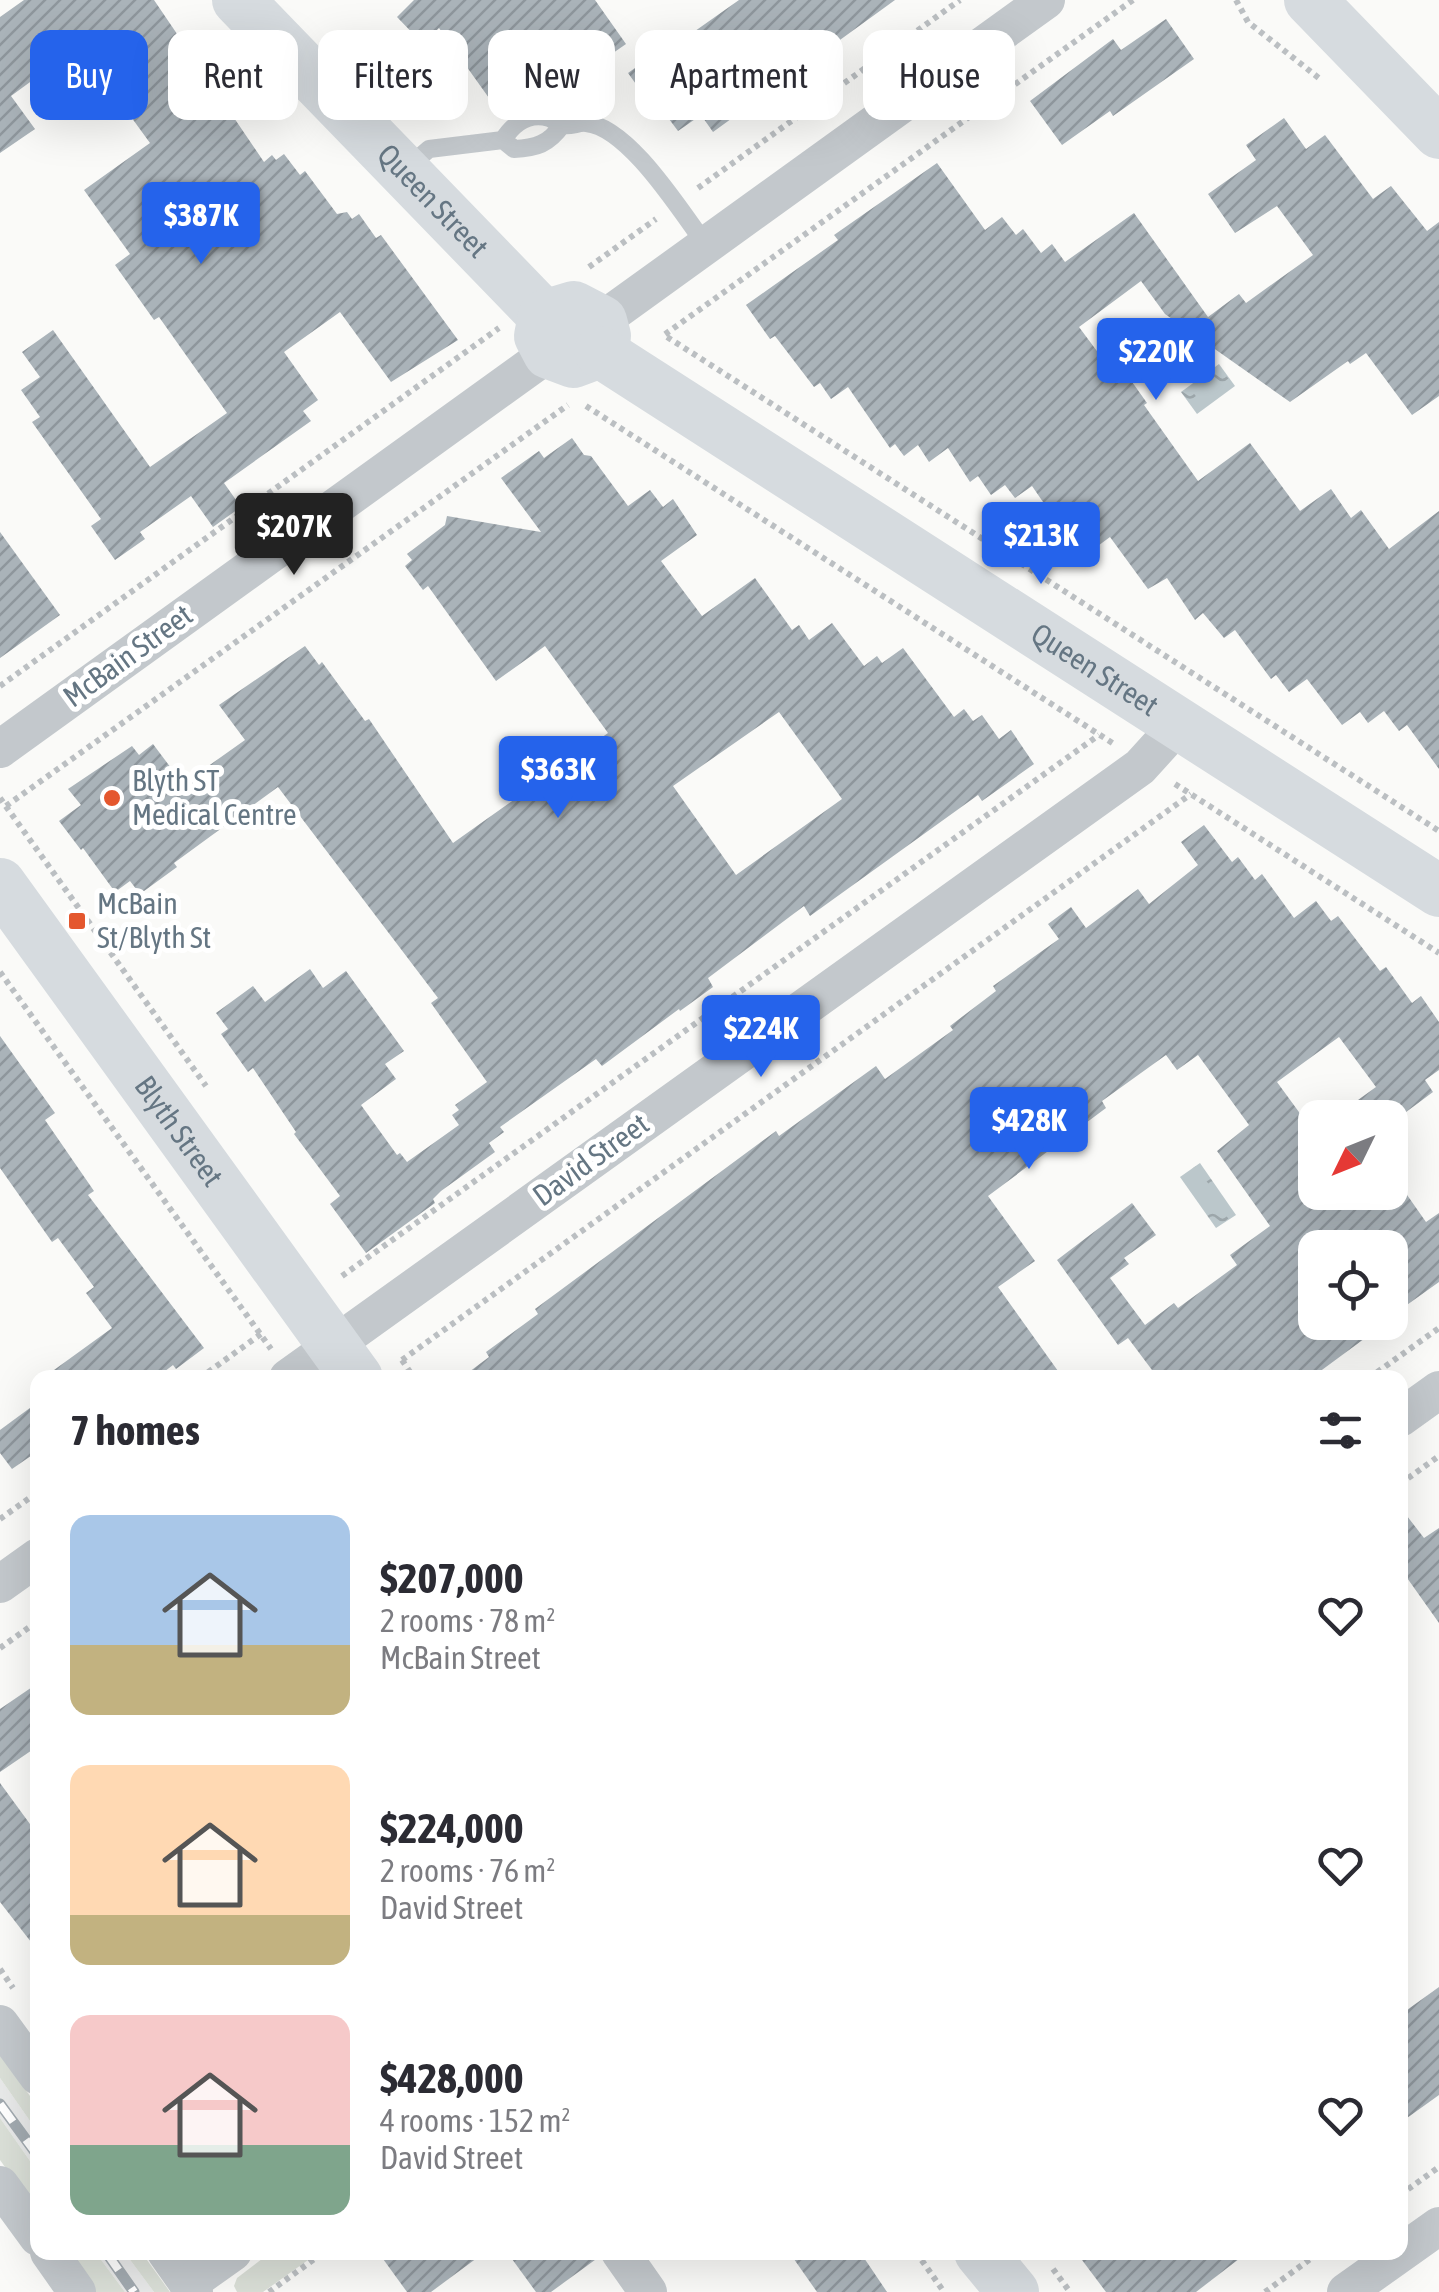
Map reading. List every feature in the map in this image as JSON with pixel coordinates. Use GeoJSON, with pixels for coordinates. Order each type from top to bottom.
{"type":"FeatureCollection","features":[{"type":"Feature","properties":{"kind":"main road","name":"Queen Street"},"geometry":{"type":"LineString","coordinates":[[238,0],[403,172],[569,329],[1439,891]]}},
{"type":"Feature","properties":{"kind":"main road"},"geometry":{"type":"LineString","coordinates":[[1310,0],[1439,133]]}},
{"type":"Feature","properties":{"kind":"main road"},"geometry":{"type":"LineString","coordinates":[[1348,0],[1439,98]]}},
{"type":"Feature","properties":{"kind":"main road","name":"Blyth Street"},"geometry":{"type":"LineString","coordinates":[[0,884],[364,1361]]}},
{"type":"Feature","properties":{"kind":"street","name":"McBain Street"},"geometry":{"type":"LineString","coordinates":[[0,749],[569,329],[706,245],[1046,0]]}},
{"type":"Feature","properties":{"kind":"street","name":"David Street"},"geometry":{"type":"LineString","coordinates":[[322,1370],[364,1361],[1140,768],[1179,724]]}},
{"type":"Feature","properties":{"kind":"street"},"geometry":{"type":"LineString","coordinates":[[1408,1412],[1439,1390]]}},
{"type":"Feature","properties":{"kind":"street"},"geometry":{"type":"LineString","coordinates":[[0,1584],[30,1563]]}},
{"type":"Feature","properties":{"kind":"street"},"geometry":{"type":"LineString","coordinates":[[0,2024],[30,2065]]}},
{"type":"Feature","properties":{"kind":"street"},"geometry":{"type":"LineString","coordinates":[[0,2185],[30,2226]]}},
{"type":"Feature","properties":{"kind":"street"},"geometry":{"type":"LineString","coordinates":[[1408,2248],[1439,2226]]}},
{"type":"Feature","properties":{"kind":"street"},"geometry":{"type":"LineString","coordinates":[[55,2260],[77,2292]]}},
{"type":"Feature","properties":{"kind":"street"},"geometry":{"type":"LineString","coordinates":[[172,2260],[191,2288],[224,2260]]}},
{"type":"Feature","properties":{"kind":"street"},"geometry":{"type":"LineString","coordinates":[[626,2260],[648,2292]]}},
{"type":"Feature","properties":{"kind":"street"},"geometry":{"type":"LineString","coordinates":[[1346,2292],[1391,2260]]}},
{"type":"Feature","properties":{"kind":"lane"},"geometry":{"type":"LineString","coordinates":[[504,140],[512,125],[525,119],[546,117],[562,126],[589,122],[624,141],[706,245]]}},
{"type":"Feature","properties":{"kind":"lane"},"geometry":{"type":"LineString","coordinates":[[403,172],[430,148],[504,140],[514,149],[532,148],[551,141],[562,126]]}},
{"type":"Feature","properties":{"kind":"path"},"geometry":{"type":"LineString","coordinates":[[588,268],[960,0]]}},
{"type":"Feature","properties":{"kind":"path"},"geometry":{"type":"LineString","coordinates":[[664,335],[1134,0]]}},
{"type":"Feature","properties":{"kind":"path"},"geometry":{"type":"LineString","coordinates":[[0,686],[569,329],[664,335],[1439,831]]}},
{"type":"Feature","properties":{"kind":"path"},"geometry":{"type":"LineString","coordinates":[[6,806],[577,399]]}},
{"type":"Feature","properties":{"kind":"path"},"geometry":{"type":"LineString","coordinates":[[342,1276],[1099,735]]}},
{"type":"Feature","properties":{"kind":"path"},"geometry":{"type":"LineString","coordinates":[[364,1361],[1191,794]]}},
{"type":"Feature","properties":{"kind":"path"},"geometry":{"type":"LineString","coordinates":[[0,972],[284,1370]]}},
{"type":"Feature","properties":{"kind":"path"},"geometry":{"type":"LineString","coordinates":[[1381,1370],[1439,1328]]}},
{"type":"Feature","properties":{"kind":"path"},"geometry":{"type":"LineString","coordinates":[[211,1370],[261,1334]]}},
{"type":"Feature","properties":{"kind":"path"},"geometry":{"type":"LineString","coordinates":[[1408,1478],[1439,1456]]}},
{"type":"Feature","properties":{"kind":"path"},"geometry":{"type":"LineString","coordinates":[[0,1519],[30,1498]]}},
{"type":"Feature","properties":{"kind":"path"},"geometry":{"type":"LineString","coordinates":[[0,1648],[30,1627]]}},
{"type":"Feature","properties":{"kind":"path"},"geometry":{"type":"LineString","coordinates":[[1408,2189],[1439,2167]]}},
{"type":"Feature","properties":{"kind":"path"},"geometry":{"type":"LineString","coordinates":[[268,2292],[313,2260]]}},
{"type":"Feature","properties":{"kind":"path"},"geometry":{"type":"LineString","coordinates":[[922,2260],[944,2292]]}},
{"type":"Feature","properties":{"kind":"path"},"geometry":{"type":"LineString","coordinates":[[1265,2292],[1309,2260]]}},
{"type":"Feature","properties":{"kind":"shaded area"},"geometry":{"type":"Polygon","coordinates":[[[0,2053],[30,2096],[30,2121],[0,2078],[0,2053]]]}},
{"type":"Feature","properties":{"kind":"shaded area"},"geometry":{"type":"Polygon","coordinates":[[[0,2078],[30,2121],[30,2161],[0,2118],[0,2078]]]}},
{"type":"Feature","properties":{"kind":"shaded area"},"geometry":{"type":"Polygon","coordinates":[[[0,2118],[30,2161],[30,2202],[0,2160],[0,2118]]]}},
{"type":"Feature","properties":{"kind":"shaded area"},"geometry":{"type":"Polygon","coordinates":[[[71,2260],[101,2260],[125,2292],[94,2292],[71,2260]]]}},
{"type":"Feature","properties":{"kind":"shaded area"},"geometry":{"type":"Polygon","coordinates":[[[101,2260],[130,2260],[154,2292],[125,2292],[101,2260]]]}},
{"type":"Feature","properties":{"kind":"shaded area"},"geometry":{"type":"Polygon","coordinates":[[[130,2260],[147,2260],[170,2292],[154,2292],[130,2260]]]}},
{"type":"Feature","properties":{"kind":"shaded area"},"geometry":{"type":"Polygon","coordinates":[[[261,2260],[308,2260],[263,2292],[237,2292],[237,2278],[261,2260]]]}},
{"type":"Feature","properties":{"kind":"water"},"geometry":{"type":"Polygon","coordinates":[[[1219,364],[1235,386],[1197,414],[1181,392],[1219,364]]]}},
{"type":"Feature","properties":{"kind":"water"},"geometry":{"type":"Polygon","coordinates":[[[1200,1163],[1236,1215],[1216,1228],[1180,1177],[1200,1163]]]}},
{"type":"Feature","properties":{"kind":"building"},"geometry":{"type":"Polygon","coordinates":[[[24,0],[154,0],[174,30],[168,30],[168,120],[235,120],[264,162],[272,155],[276,160],[284,154],[300,175],[305,171],[337,214],[347,212],[352,219],[359,214],[376,238],[381,235],[458,340],[391,382],[340,312],[284,352],[318,400],[303,411],[311,421],[224,483],[241,507],[213,527],[191,496],[140,532],[145,539],[115,560],[91,526],[101,519],[32,422],[40,417],[21,390],[40,377],[22,352],[53,330],[150,467],[227,413],[159,317],[154,320],[115,265],[130,254],[84,190],[150,143],[133,120],[148,120],[148,30],[30,30],[30,82],[11,96],[35,129],[0,153],[0,17],[24,0]]]}},
{"type":"Feature","properties":{"kind":"building"},"geometry":{"type":"Polygon","coordinates":[[[414,0],[595,0],[626,44],[615,52],[615,30],[488,30],[488,97],[468,69],[468,30],[410,30],[397,17],[414,0]]]}},
{"type":"Feature","properties":{"kind":"building"},"geometry":{"type":"Polygon","coordinates":[[[739,0],[895,0],[843,38],[843,30],[696,30],[739,0]]]}},
{"type":"Feature","properties":{"kind":"building"},"geometry":{"type":"Polygon","coordinates":[[[1166,19],[1194,59],[1113,116],[1110,111],[1062,145],[1030,101],[1113,39],[1121,50],[1166,19]]]}},
{"type":"Feature","properties":{"kind":"building"},"geometry":{"type":"Polygon","coordinates":[[[1284,118],[1306,149],[1325,135],[1373,199],[1391,186],[1427,231],[1439,222],[1439,396],[1412,415],[1366,353],[1350,364],[1348,361],[1290,402],[1165,314],[1141,281],[1079,327],[1117,378],[1125,372],[1198,481],[1250,443],[1300,511],[1331,489],[1351,518],[1361,510],[1389,549],[1439,511],[1439,769],[1407,725],[1399,731],[1384,711],[1368,723],[1360,712],[1342,725],[1307,679],[1289,692],[1276,675],[1271,679],[1235,630],[1224,638],[1203,613],[1195,620],[1167,578],[1148,589],[1110,537],[1087,554],[1079,544],[1074,547],[1032,486],[1015,498],[1005,485],[991,495],[978,476],[970,482],[948,448],[929,462],[918,445],[904,456],[895,444],[890,448],[848,387],[831,399],[820,383],[814,387],[775,336],[770,339],[746,305],[838,240],[834,235],[937,163],[985,230],[1002,217],[1016,235],[1023,229],[1041,253],[1052,244],[1065,262],[1134,213],[1208,317],[1239,294],[1246,303],[1313,255],[1277,206],[1235,233],[1208,194],[1256,160],[1246,145],[1284,118]]]}},
{"type":"Feature","properties":{"kind":"building"},"geometry":{"type":"Polygon","coordinates":[[[670,120],[694,120],[678,131],[670,120]]]}},
{"type":"Feature","properties":{"kind":"building"},"geometry":{"type":"Polygon","coordinates":[[[705,120],[730,120],[713,132],[705,120]]]}},
{"type":"Feature","properties":{"kind":"building"},"geometry":{"type":"Polygon","coordinates":[[[572,438],[584,455],[591,456],[628,506],[650,490],[663,507],[673,499],[697,535],[661,561],[702,616],[755,578],[792,630],[799,625],[809,640],[832,623],[864,666],[877,656],[882,663],[903,648],[954,717],[964,709],[973,721],[982,715],[999,739],[1011,730],[1034,764],[982,801],[978,795],[810,916],[804,906],[708,978],[713,987],[680,1011],[602,1066],[596,1059],[500,1127],[504,1132],[489,1143],[495,1152],[441,1191],[433,1199],[435,1203],[366,1253],[330,1204],[340,1196],[294,1134],[253,1068],[248,1072],[221,1034],[228,1029],[216,1013],[253,986],[265,1002],[310,969],[323,988],[346,971],[404,1051],[385,1064],[396,1079],[361,1105],[397,1155],[400,1153],[407,1162],[459,1125],[452,1115],[459,1110],[455,1105],[487,1082],[431,1003],[438,998],[278,787],[174,863],[177,867],[140,894],[130,881],[115,892],[59,821],[81,805],[68,789],[132,746],[139,755],[153,744],[183,784],[245,740],[219,705],[305,646],[319,665],[322,662],[365,721],[369,719],[453,843],[608,733],[545,646],[496,681],[428,586],[423,590],[405,566],[412,560],[407,554],[445,525],[447,516],[541,532],[501,478],[539,451],[544,458],[572,438]],[[779,712],[673,786],[736,875],[842,799],[779,712]]]}},
{"type":"Feature","properties":{"kind":"building"},"geometry":{"type":"Polygon","coordinates":[[[0,532],[60,615],[0,658],[0,532]]]}},
{"type":"Feature","properties":{"kind":"building"},"geometry":{"type":"Polygon","coordinates":[[[1204,825],[1232,862],[1238,857],[1255,880],[1262,874],[1294,918],[1316,901],[1331,921],[1338,916],[1380,971],[1386,967],[1412,1003],[1421,996],[1439,1022],[1439,1070],[1425,1080],[1433,1092],[1408,1111],[1408,1100],[1358,1100],[1376,1087],[1339,1037],[1277,1082],[1298,1111],[1298,1210],[1408,1210],[1408,1196],[1426,1222],[1439,1213],[1439,1282],[1408,1304],[1408,1230],[1298,1230],[1298,1340],[1363,1340],[1322,1370],[1152,1370],[1128,1338],[1118,1345],[1057,1260],[1132,1203],[1156,1235],[1124,1258],[1129,1264],[1110,1278],[1145,1325],[1174,1303],[1178,1308],[1237,1265],[1230,1255],[1270,1226],[1217,1151],[1249,1125],[1198,1055],[1177,1070],[1166,1055],[1102,1101],[1106,1108],[988,1196],[1035,1261],[998,1287],[1057,1370],[472,1370],[489,1357],[486,1352],[538,1314],[535,1309],[776,1131],[779,1136],[876,1066],[885,1079],[953,1030],[950,1026],[996,991],[993,986],[1059,939],[1048,924],[1071,907],[1086,928],[1138,889],[1149,904],[1198,865],[1181,842],[1204,825]]]}},
{"type":"Feature","properties":{"kind":"building"},"geometry":{"type":"Polygon","coordinates":[[[0,1036],[55,1113],[45,1120],[94,1191],[88,1195],[204,1348],[176,1369],[173,1365],[166,1370],[54,1370],[112,1328],[86,1293],[94,1287],[58,1238],[52,1242],[0,1168],[0,1036]]]}},
{"type":"Feature","properties":{"kind":"building"},"geometry":{"type":"Polygon","coordinates":[[[30,1408],[30,1457],[12,1469],[0,1453],[0,1430],[30,1408]]]}},
{"type":"Feature","properties":{"kind":"building"},"geometry":{"type":"Polygon","coordinates":[[[1408,1517],[1424,1538],[1439,1528],[1439,1623],[1408,1579],[1408,1517]]]}},
{"type":"Feature","properties":{"kind":"building"},"geometry":{"type":"Polygon","coordinates":[[[30,1688],[30,1751],[0,1772],[0,1709],[30,1688]]]}},
{"type":"Feature","properties":{"kind":"building"},"geometry":{"type":"Polygon","coordinates":[[[0,1783],[30,1824],[30,1941],[0,1902],[0,1783]]]}},
{"type":"Feature","properties":{"kind":"building"},"geometry":{"type":"Polygon","coordinates":[[[1439,1987],[1439,2095],[1408,2117],[1408,2009],[1439,1987]]]}},
{"type":"Feature","properties":{"kind":"building"},"geometry":{"type":"Polygon","coordinates":[[[384,2260],[474,2260],[431,2292],[407,2292],[384,2260]]]}},
{"type":"Feature","properties":{"kind":"building"},"geometry":{"type":"Polygon","coordinates":[[[513,2260],[595,2260],[551,2292],[536,2292],[513,2260]]]}},
{"type":"Feature","properties":{"kind":"building"},"geometry":{"type":"Polygon","coordinates":[[[795,2260],[865,2260],[887,2292],[817,2292],[795,2260]]]}},
{"type":"Feature","properties":{"kind":"building"},"geometry":{"type":"Polygon","coordinates":[[[1082,2260],[1238,2260],[1196,2292],[1106,2292],[1082,2260]]]}},
{"type":"Feature","properties":{"kind":"railway"},"geometry":{"type":"LineString","coordinates":[[0,2104],[30,2145]]}},
{"type":"Feature","properties":{"kind":"railway"},"geometry":{"type":"LineString","coordinates":[[112,2260],[134,2292]]}},
{"type":"Feature","properties":{"kind":"place","name":"Blyth ST Medical Centre"},"geometry":{"type":"Point","coordinates":[112,798]}},
{"type":"Feature","properties":{"kind":"place","name":"McBain St/Blyth St"},"geometry":{"type":"Point","coordinates":[77,921]}}]}
